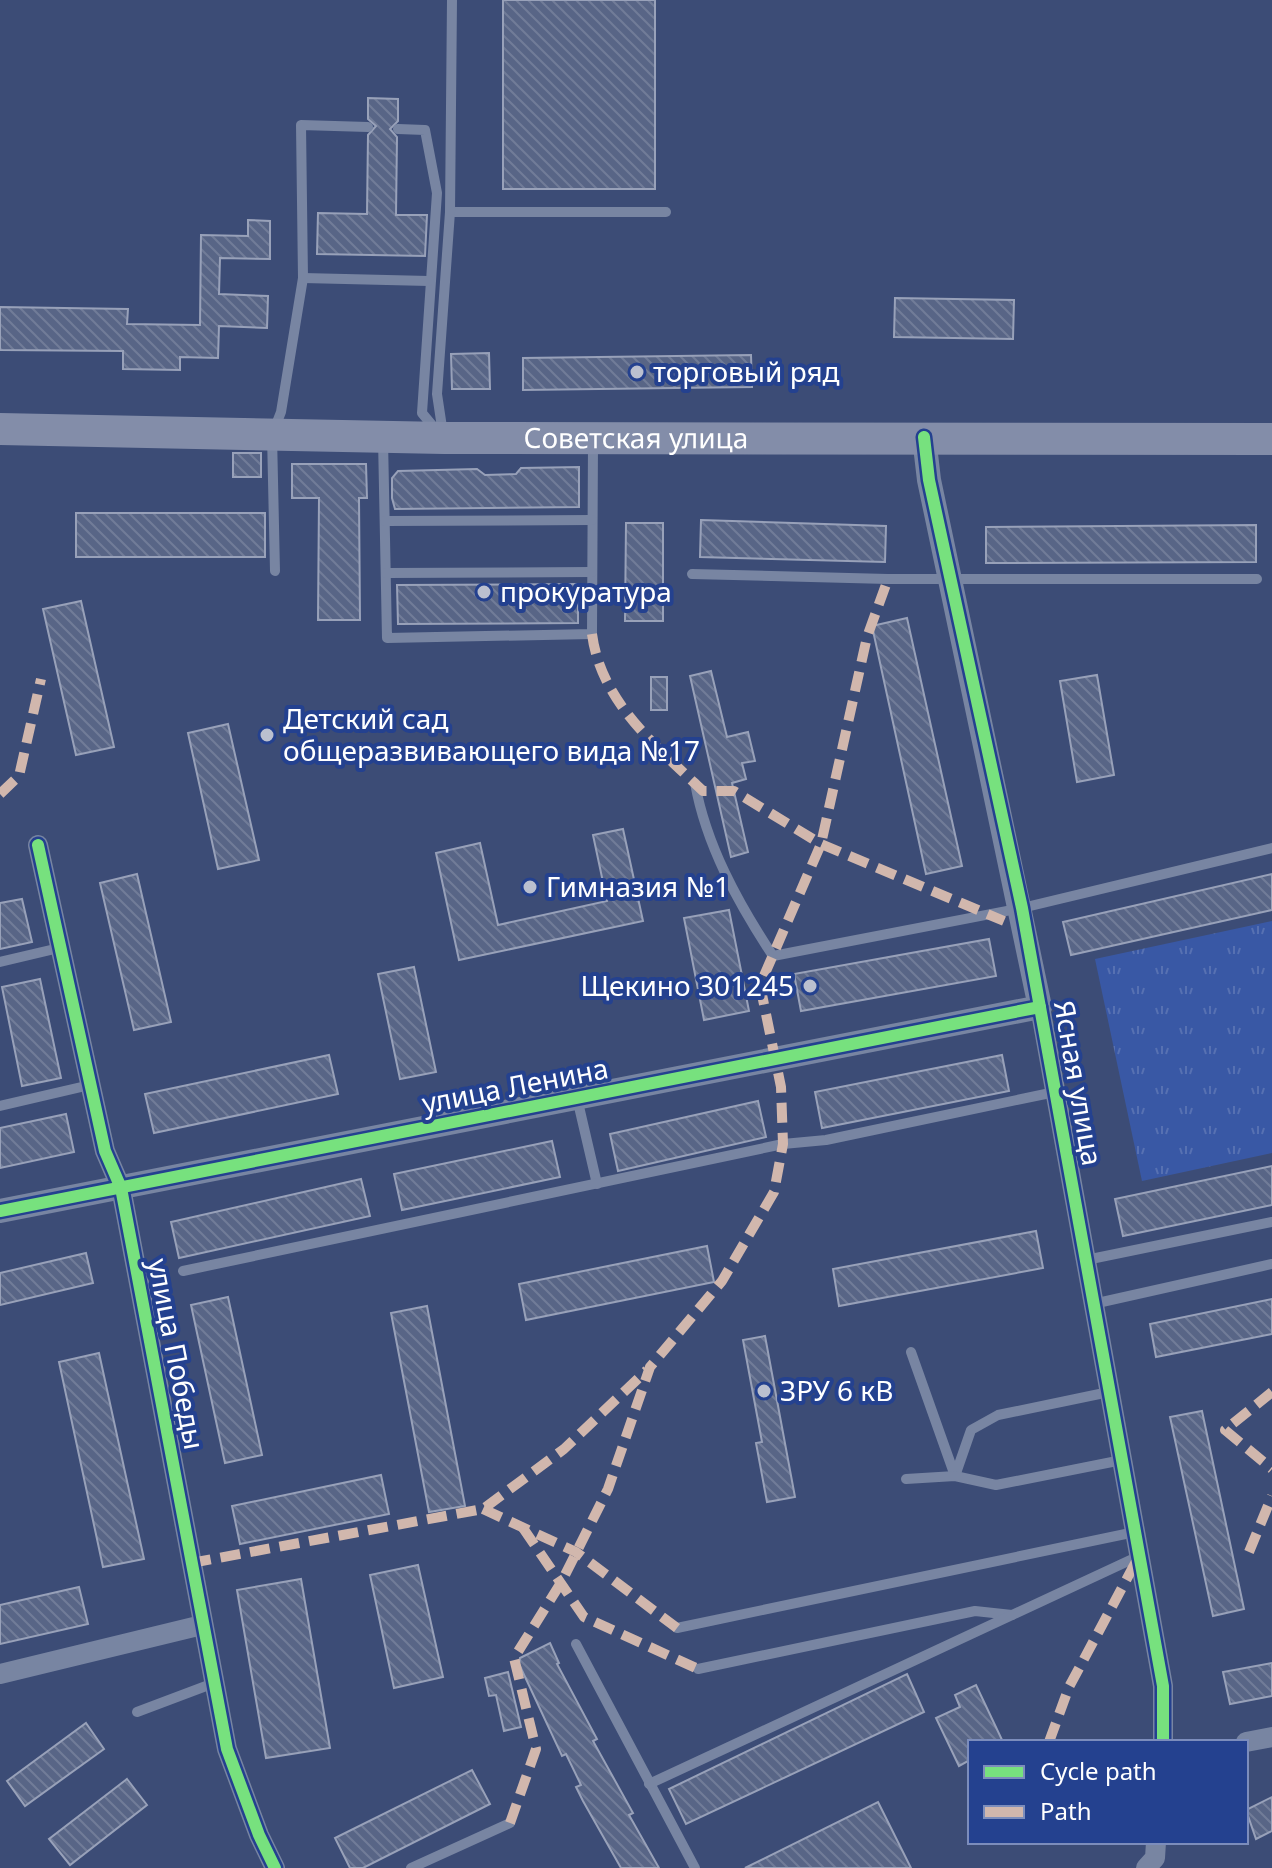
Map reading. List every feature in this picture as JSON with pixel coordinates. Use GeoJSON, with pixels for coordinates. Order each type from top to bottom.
{"type":"FeatureCollection","features":[{"type":"Feature","properties":{"kind":"main road","name":"Советская улица"},"geometry":{"type":"LineString","coordinates":[[0,429],[444,438],[1272,439]]}},
{"type":"Feature","properties":{"kind":"street","name":"Ясная улица"},"geometry":{"type":"LineString","coordinates":[[924,437],[929,480],[1022,908],[1163,1686],[1163,1740]]}},
{"type":"Feature","properties":{"kind":"street","name":"улица Победы"},"geometry":{"type":"LineString","coordinates":[[38,845],[105,1151],[121,1188],[227,1749],[259,1835],[275,1868]]}},
{"type":"Feature","properties":{"kind":"street","name":"улица Ленина"},"geometry":{"type":"LineString","coordinates":[[0,1211],[1040,1007]]}},
{"type":"Feature","properties":{"kind":"street"},"geometry":{"type":"LineString","coordinates":[[0,1674],[202,1625]]}},
{"type":"Feature","properties":{"kind":"street"},"geometry":{"type":"LineString","coordinates":[[1248,1742],[1272,1737]]}},
{"type":"Feature","properties":{"kind":"street"},"geometry":{"type":"LineString","coordinates":[[1146,1868],[1155,1858],[1156,1844]]}},
{"type":"Feature","properties":{"kind":"lane"},"geometry":{"type":"LineString","coordinates":[[444,438],[437,394],[450,212],[452,0]]}},
{"type":"Feature","properties":{"kind":"lane"},"geometry":{"type":"LineString","coordinates":[[275,571],[272,435],[281,412],[303,278],[301,125],[368,127]]}},
{"type":"Feature","properties":{"kind":"lane"},"geometry":{"type":"LineString","coordinates":[[398,129],[425,130],[437,193],[422,413],[444,438]]}},
{"type":"Feature","properties":{"kind":"lane"},"geometry":{"type":"LineString","coordinates":[[450,212],[666,212]]}},
{"type":"Feature","properties":{"kind":"lane"},"geometry":{"type":"LineString","coordinates":[[303,278],[429,281]]}},
{"type":"Feature","properties":{"kind":"lane"},"geometry":{"type":"LineString","coordinates":[[383,437],[387,638],[592,634],[593,438]]}},
{"type":"Feature","properties":{"kind":"lane"},"geometry":{"type":"LineString","coordinates":[[385,521],[592,520]]}},
{"type":"Feature","properties":{"kind":"lane"},"geometry":{"type":"LineString","coordinates":[[386,573],[592,572]]}},
{"type":"Feature","properties":{"kind":"lane"},"geometry":{"type":"LineString","coordinates":[[692,574],[1257,579]]}},
{"type":"Feature","properties":{"kind":"lane"},"geometry":{"type":"LineString","coordinates":[[695,783],[700,810],[741,907],[773,956],[1022,908],[1272,848]]}},
{"type":"Feature","properties":{"kind":"lane"},"geometry":{"type":"LineString","coordinates":[[0,962],[59,948]]}},
{"type":"Feature","properties":{"kind":"lane"},"geometry":{"type":"LineString","coordinates":[[0,1106],[90,1085]]}},
{"type":"Feature","properties":{"kind":"lane"},"geometry":{"type":"LineString","coordinates":[[183,1271],[1055,1092]]}},
{"type":"Feature","properties":{"kind":"lane"},"geometry":{"type":"LineString","coordinates":[[577,1098],[597,1184]]}},
{"type":"Feature","properties":{"kind":"lane"},"geometry":{"type":"LineString","coordinates":[[1086,1260],[1272,1222]]}},
{"type":"Feature","properties":{"kind":"lane"},"geometry":{"type":"LineString","coordinates":[[1093,1304],[1272,1264]]}},
{"type":"Feature","properties":{"kind":"lane"},"geometry":{"type":"LineString","coordinates":[[911,1352],[955,1476]]}},
{"type":"Feature","properties":{"kind":"lane"},"geometry":{"type":"LineString","coordinates":[[955,1476],[971,1430],[998,1415],[1109,1392]]}},
{"type":"Feature","properties":{"kind":"lane"},"geometry":{"type":"LineString","coordinates":[[906,1479],[955,1476],[996,1485],[1122,1460]]}},
{"type":"Feature","properties":{"kind":"lane"},"geometry":{"type":"LineString","coordinates":[[677,1628],[1135,1532]]}},
{"type":"Feature","properties":{"kind":"lane"},"geometry":{"type":"LineString","coordinates":[[649,1784],[1139,1556]]}},
{"type":"Feature","properties":{"kind":"lane"},"geometry":{"type":"LineString","coordinates":[[698,1669],[975,1611],[1014,1616]]}},
{"type":"Feature","properties":{"kind":"lane"},"geometry":{"type":"LineString","coordinates":[[576,1644],[695,1868]]}},
{"type":"Feature","properties":{"kind":"lane"},"geometry":{"type":"LineString","coordinates":[[137,1712],[214,1683]]}},
{"type":"Feature","properties":{"kind":"lane"},"geometry":{"type":"LineString","coordinates":[[411,1868],[510,1823]]}},
{"type":"Feature","properties":{"kind":"green space"},"geometry":{"type":"Polygon","coordinates":[[[1272,921],[1272,1153],[1142,1181],[1095,959],[1272,921]]]}},
{"type":"Feature","properties":{"kind":"building"},"geometry":{"type":"Polygon","coordinates":[[[503,0],[655,0],[655,189],[503,189],[503,0]]]}},
{"type":"Feature","properties":{"kind":"building"},"geometry":{"type":"Polygon","coordinates":[[[368,98],[398,99],[398,121],[390,129],[397,137],[396,215],[427,215],[425,256],[317,254],[318,213],[367,214],[368,135],[376,126],[368,119],[368,98]]]}},
{"type":"Feature","properties":{"kind":"building"},"geometry":{"type":"Polygon","coordinates":[[[248,220],[270,221],[270,259],[220,258],[219,294],[268,296],[267,328],[219,326],[218,358],[180,357],[180,370],[123,369],[123,351],[0,350],[0,307],[128,309],[127,324],[200,325],[201,235],[248,236],[248,220]]]}},
{"type":"Feature","properties":{"kind":"building"},"geometry":{"type":"Polygon","coordinates":[[[895,298],[1014,300],[1013,339],[894,337],[895,298]]]}},
{"type":"Feature","properties":{"kind":"building"},"geometry":{"type":"Polygon","coordinates":[[[489,353],[490,389],[452,389],[451,354],[489,353]]]}},
{"type":"Feature","properties":{"kind":"building","name":"торговый ряд"},"geometry":{"type":"Polygon","coordinates":[[[751,355],[752,387],[523,390],[523,358],[751,355]]]}},
{"type":"Feature","properties":{"kind":"building"},"geometry":{"type":"Polygon","coordinates":[[[233,453],[261,453],[261,477],[233,477],[233,453]]]}},
{"type":"Feature","properties":{"kind":"building"},"geometry":{"type":"Polygon","coordinates":[[[292,464],[366,464],[367,498],[359,498],[360,620],[318,620],[319,498],[292,498],[292,464]]]}},
{"type":"Feature","properties":{"kind":"building"},"geometry":{"type":"Polygon","coordinates":[[[579,467],[579,507],[395,509],[392,498],[392,478],[398,471],[477,469],[485,475],[516,474],[521,468],[579,467]]]}},
{"type":"Feature","properties":{"kind":"building"},"geometry":{"type":"Polygon","coordinates":[[[76,513],[265,513],[265,557],[76,557],[76,513]]]}},
{"type":"Feature","properties":{"kind":"building"},"geometry":{"type":"Polygon","coordinates":[[[701,520],[886,526],[885,562],[700,557],[701,520]]]}},
{"type":"Feature","properties":{"kind":"building"},"geometry":{"type":"Polygon","coordinates":[[[626,523],[663,523],[663,621],[625,621],[626,523]]]}},
{"type":"Feature","properties":{"kind":"building"},"geometry":{"type":"Polygon","coordinates":[[[1256,525],[1256,562],[986,563],[986,527],[1256,525]]]}},
{"type":"Feature","properties":{"kind":"building"},"geometry":{"type":"Polygon","coordinates":[[[578,584],[578,623],[398,624],[397,585],[578,584]]]}},
{"type":"Feature","properties":{"kind":"building"},"geometry":{"type":"Polygon","coordinates":[[[81,601],[114,747],[76,755],[43,609],[81,601]]]}},
{"type":"Feature","properties":{"kind":"building"},"geometry":{"type":"Polygon","coordinates":[[[907,618],[962,866],[926,874],[872,626],[907,618]]]}},
{"type":"Feature","properties":{"kind":"building"},"geometry":{"type":"Polygon","coordinates":[[[711,671],[727,737],[748,732],[755,761],[742,763],[746,779],[732,783],[748,852],[731,857],[690,676],[711,671]]]}},
{"type":"Feature","properties":{"kind":"building"},"geometry":{"type":"Polygon","coordinates":[[[1097,675],[1114,775],[1077,782],[1060,681],[1097,675]]]}},
{"type":"Feature","properties":{"kind":"building"},"geometry":{"type":"Polygon","coordinates":[[[651,677],[667,677],[667,710],[651,710],[651,677]]]}},
{"type":"Feature","properties":{"kind":"building"},"geometry":{"type":"Polygon","coordinates":[[[228,724],[259,860],[218,869],[188,733],[228,724]]]}},
{"type":"Feature","properties":{"kind":"building"},"geometry":{"type":"Polygon","coordinates":[[[623,829],[643,921],[459,960],[436,853],[480,843],[498,925],[607,901],[593,835],[623,829]]]}},
{"type":"Feature","properties":{"kind":"building"},"geometry":{"type":"Polygon","coordinates":[[[137,874],[171,1022],[134,1030],[100,883],[137,874]]]}},
{"type":"Feature","properties":{"kind":"building"},"geometry":{"type":"Polygon","coordinates":[[[1272,874],[1272,910],[1071,955],[1063,922],[1272,874]]]}},
{"type":"Feature","properties":{"kind":"building"},"geometry":{"type":"Polygon","coordinates":[[[22,899],[32,942],[0,949],[0,903],[22,899]]]}},
{"type":"Feature","properties":{"kind":"building"},"geometry":{"type":"Polygon","coordinates":[[[729,910],[749,1011],[704,1020],[684,918],[729,910]]]}},
{"type":"Feature","properties":{"kind":"building"},"geometry":{"type":"Polygon","coordinates":[[[989,939],[996,976],[801,1011],[794,974],[989,939]]]}},
{"type":"Feature","properties":{"kind":"building"},"geometry":{"type":"Polygon","coordinates":[[[414,967],[436,1072],[400,1079],[378,974],[414,967]]]}},
{"type":"Feature","properties":{"kind":"building"},"geometry":{"type":"Polygon","coordinates":[[[40,979],[61,1078],[22,1086],[2,987],[40,979]]]}},
{"type":"Feature","properties":{"kind":"building"},"geometry":{"type":"Polygon","coordinates":[[[329,1055],[338,1094],[154,1133],[145,1094],[329,1055]]]}},
{"type":"Feature","properties":{"kind":"building"},"geometry":{"type":"Polygon","coordinates":[[[1002,1055],[1009,1091],[822,1128],[815,1092],[1002,1055]]]}},
{"type":"Feature","properties":{"kind":"building"},"geometry":{"type":"Polygon","coordinates":[[[758,1101],[766,1137],[618,1171],[610,1134],[758,1101]]]}},
{"type":"Feature","properties":{"kind":"building"},"geometry":{"type":"Polygon","coordinates":[[[66,1114],[74,1152],[0,1168],[0,1128],[66,1114]]]}},
{"type":"Feature","properties":{"kind":"building"},"geometry":{"type":"Polygon","coordinates":[[[552,1141],[560,1177],[402,1210],[394,1174],[552,1141]]]}},
{"type":"Feature","properties":{"kind":"building"},"geometry":{"type":"Polygon","coordinates":[[[1272,1166],[1272,1205],[1123,1236],[1115,1199],[1272,1166]]]}},
{"type":"Feature","properties":{"kind":"building"},"geometry":{"type":"Polygon","coordinates":[[[361,1179],[370,1216],[179,1258],[171,1222],[361,1179]]]}},
{"type":"Feature","properties":{"kind":"building"},"geometry":{"type":"Polygon","coordinates":[[[1036,1231],[1043,1268],[839,1306],[833,1269],[1036,1231]]]}},
{"type":"Feature","properties":{"kind":"building"},"geometry":{"type":"Polygon","coordinates":[[[707,1246],[714,1282],[526,1320],[519,1284],[707,1246]]]}},
{"type":"Feature","properties":{"kind":"building"},"geometry":{"type":"Polygon","coordinates":[[[86,1253],[93,1283],[0,1305],[0,1273],[86,1253]]]}},
{"type":"Feature","properties":{"kind":"building"},"geometry":{"type":"Polygon","coordinates":[[[228,1297],[262,1455],[225,1463],[191,1305],[228,1297]]]}},
{"type":"Feature","properties":{"kind":"building"},"geometry":{"type":"Polygon","coordinates":[[[1272,1299],[1272,1334],[1156,1357],[1150,1324],[1272,1299]]]}},
{"type":"Feature","properties":{"kind":"building"},"geometry":{"type":"Polygon","coordinates":[[[427,1306],[465,1506],[429,1512],[391,1313],[427,1306]]]}},
{"type":"Feature","properties":{"kind":"building","name":"ЗРУ 6 кВ"},"geometry":{"type":"Polygon","coordinates":[[[765,1336],[795,1497],[767,1502],[756,1443],[762,1442],[743,1340],[765,1336]]]}},
{"type":"Feature","properties":{"kind":"building"},"geometry":{"type":"Polygon","coordinates":[[[99,1353],[144,1559],[103,1567],[59,1362],[99,1353]]]}},
{"type":"Feature","properties":{"kind":"building"},"geometry":{"type":"Polygon","coordinates":[[[1202,1411],[1244,1609],[1213,1616],[1170,1417],[1202,1411]]]}},
{"type":"Feature","properties":{"kind":"building"},"geometry":{"type":"Polygon","coordinates":[[[381,1475],[389,1514],[240,1544],[232,1506],[381,1475]]]}},
{"type":"Feature","properties":{"kind":"building"},"geometry":{"type":"Polygon","coordinates":[[[418,1565],[443,1677],[394,1688],[370,1575],[418,1565]]]}},
{"type":"Feature","properties":{"kind":"building"},"geometry":{"type":"Polygon","coordinates":[[[301,1579],[330,1748],[266,1758],[237,1590],[301,1579]]]}},
{"type":"Feature","properties":{"kind":"building"},"geometry":{"type":"Polygon","coordinates":[[[79,1587],[88,1624],[0,1644],[0,1605],[79,1587]]]}},
{"type":"Feature","properties":{"kind":"building"},"geometry":{"type":"Polygon","coordinates":[[[550,1643],[557,1664],[597,1739],[593,1741],[659,1868],[621,1868],[576,1787],[581,1785],[566,1754],[562,1756],[519,1664],[520,1658],[550,1643]]]}},
{"type":"Feature","properties":{"kind":"building"},"geometry":{"type":"Polygon","coordinates":[[[1272,1663],[1272,1696],[1230,1704],[1223,1672],[1272,1663]]]}},
{"type":"Feature","properties":{"kind":"building"},"geometry":{"type":"Polygon","coordinates":[[[508,1672],[521,1727],[504,1731],[496,1695],[489,1696],[485,1678],[508,1672]]]}},
{"type":"Feature","properties":{"kind":"building"},"geometry":{"type":"Polygon","coordinates":[[[907,1674],[924,1712],[686,1824],[669,1789],[907,1674]]]}},
{"type":"Feature","properties":{"kind":"building"},"geometry":{"type":"Polygon","coordinates":[[[976,1685],[1002,1740],[968,1740],[968,1761],[959,1766],[936,1718],[960,1707],[955,1695],[976,1685]]]}},
{"type":"Feature","properties":{"kind":"building"},"geometry":{"type":"Polygon","coordinates":[[[86,1723],[104,1749],[25,1806],[7,1781],[86,1723]]]}},
{"type":"Feature","properties":{"kind":"building"},"geometry":{"type":"Polygon","coordinates":[[[472,1770],[490,1804],[363,1868],[350,1868],[335,1838],[472,1770]]]}},
{"type":"Feature","properties":{"kind":"building"},"geometry":{"type":"Polygon","coordinates":[[[127,1779],[147,1805],[70,1865],[49,1839],[127,1779]]]}},
{"type":"Feature","properties":{"kind":"building"},"geometry":{"type":"Polygon","coordinates":[[[1272,1797],[1272,1831],[1256,1839],[1248,1809],[1272,1797]]]}},
{"type":"Feature","properties":{"kind":"building"},"geometry":{"type":"Polygon","coordinates":[[[878,1802],[911,1868],[745,1868],[878,1802]]]}},
{"type":"Feature","properties":{"kind":"marked path"},"geometry":{"type":"LineString","coordinates":[[510,1823],[536,1749],[514,1658],[562,1581],[608,1489],[650,1367],[722,1281],[774,1192],[783,1144],[781,1087],[760,985],[821,844],[867,637],[888,579]]}},
{"type":"Feature","properties":{"kind":"marked path"},"geometry":{"type":"LineString","coordinates":[[592,634],[597,658],[619,702],[633,721],[703,791],[734,791],[821,844],[1004,921]]}},
{"type":"Feature","properties":{"kind":"marked path"},"geometry":{"type":"LineString","coordinates":[[0,794],[19,776],[41,679]]}},
{"type":"Feature","properties":{"kind":"marked path"},"geometry":{"type":"LineString","coordinates":[[191,1563],[483,1509],[564,1449],[647,1370]]}},
{"type":"Feature","properties":{"kind":"marked path"},"geometry":{"type":"LineString","coordinates":[[1272,1392],[1225,1430],[1272,1469]]}},
{"type":"Feature","properties":{"kind":"marked path"},"geometry":{"type":"LineString","coordinates":[[1249,1552],[1272,1496]]}},
{"type":"Feature","properties":{"kind":"marked path"},"geometry":{"type":"LineString","coordinates":[[483,1509],[576,1552],[677,1628]]}},
{"type":"Feature","properties":{"kind":"marked path"},"geometry":{"type":"LineString","coordinates":[[523,1528],[584,1617],[698,1669]]}},
{"type":"Feature","properties":{"kind":"marked path"},"geometry":{"type":"LineString","coordinates":[[1050,1740],[1069,1687],[1139,1556]]}},
{"type":"Feature","properties":{"kind":"cycle path"},"geometry":{"type":"LineString","coordinates":[[924,437],[929,480],[1022,908],[1163,1686],[1163,1740]]}},
{"type":"Feature","properties":{"kind":"cycle path"},"geometry":{"type":"LineString","coordinates":[[38,845],[105,1151],[121,1188],[227,1749],[259,1835],[275,1868]]}},
{"type":"Feature","properties":{"kind":"cycle path"},"geometry":{"type":"LineString","coordinates":[[0,1211],[1040,1007]]}},
{"type":"Feature","properties":{"kind":"place","name":"торговый ряд"},"geometry":{"type":"Point","coordinates":[637,372]}},
{"type":"Feature","properties":{"kind":"place","name":"прокуратура"},"geometry":{"type":"Point","coordinates":[484,592]}},
{"type":"Feature","properties":{"kind":"place","name":"Детский сад общеразвивающего вида №17"},"geometry":{"type":"Point","coordinates":[267,735]}},
{"type":"Feature","properties":{"kind":"place","name":"Гимназия №1"},"geometry":{"type":"Point","coordinates":[530,887]}},
{"type":"Feature","properties":{"kind":"place","name":"Щекино 301245"},"geometry":{"type":"Point","coordinates":[810,986]}},
{"type":"Feature","properties":{"kind":"place","name":"ЗРУ 6 кВ"},"geometry":{"type":"Point","coordinates":[764,1391]}}]}
